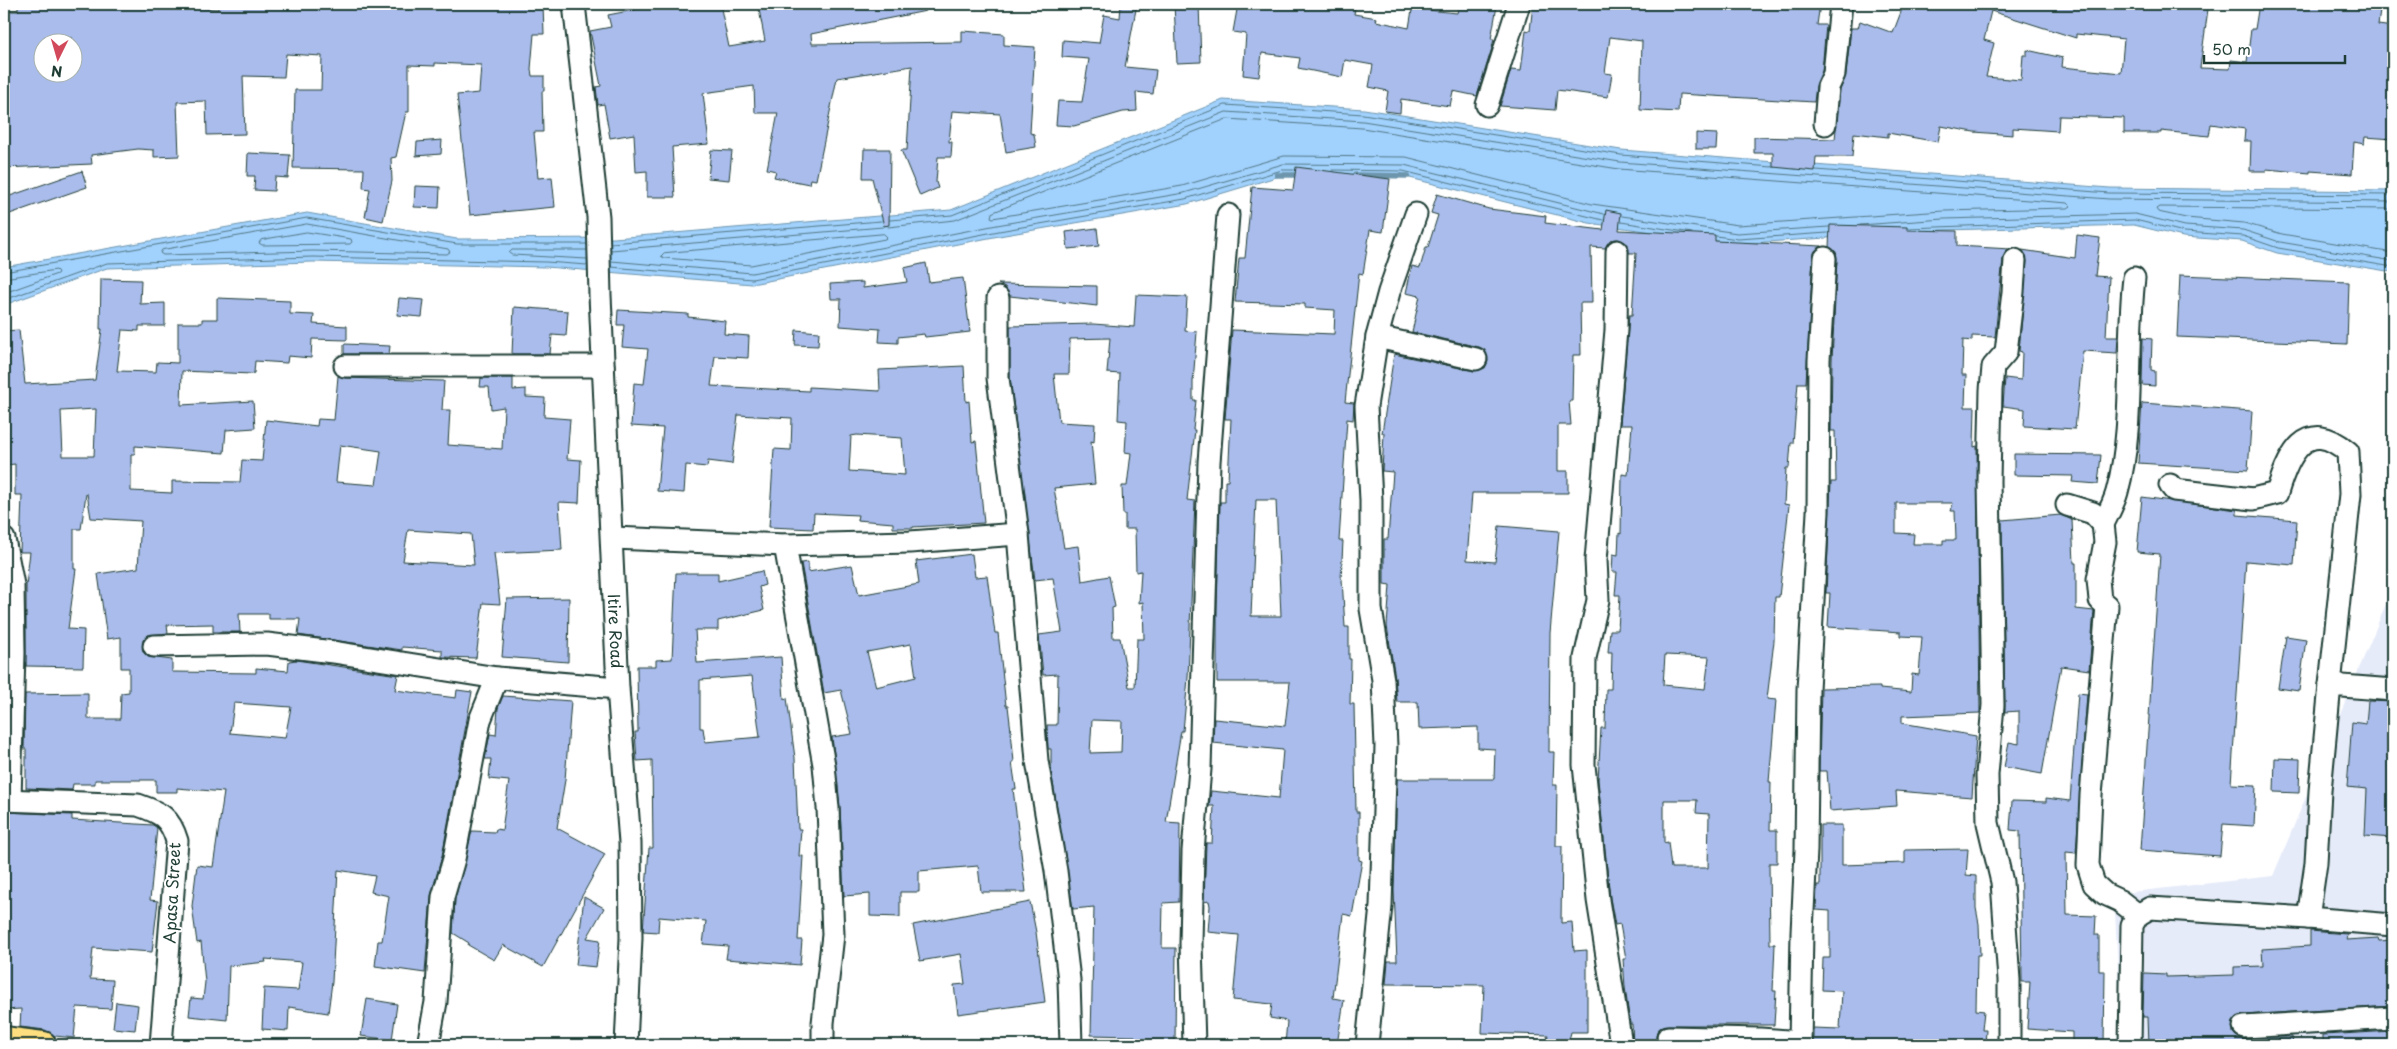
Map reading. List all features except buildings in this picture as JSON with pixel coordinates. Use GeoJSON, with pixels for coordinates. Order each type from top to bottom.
{"type":"FeatureCollection","features":[{"type":"Feature","properties":{"kind":"main road"},"geometry":{"type":"LineString","coordinates":[[4,1040],[44,1045]]}},
{"type":"Feature","properties":{"kind":"street","name":"Itire Road"},"geometry":{"type":"LineString","coordinates":[[574,4],[598,217],[618,688],[630,842],[631,938],[626,1045]]}},
{"type":"Feature","properties":{"kind":"street"},"geometry":{"type":"LineString","coordinates":[[1487,105],[1519,4]]}},
{"type":"Feature","properties":{"kind":"street"},"geometry":{"type":"LineString","coordinates":[[1825,124],[1828,87],[1834,74],[1841,4]]}},
{"type":"Feature","properties":{"kind":"street"},"geometry":{"type":"LineString","coordinates":[[1367,1045],[1381,906],[1386,746],[1383,680],[1371,609],[1371,500],[1366,440],[1366,406],[1377,337],[1389,292],[1416,214]]}},
{"type":"Feature","properties":{"kind":"street"},"geometry":{"type":"LineString","coordinates":[[1194,1045],[1191,944],[1193,850],[1200,769],[1207,501],[1228,215]]}},
{"type":"Feature","properties":{"kind":"street"},"geometry":{"type":"LineString","coordinates":[[1617,251],[1616,330],[1596,560],[1598,600],[1585,658],[1584,765],[1598,900],[1607,944],[1620,1045]]}},
{"type":"Feature","properties":{"kind":"street"},"geometry":{"type":"LineString","coordinates":[[1668,1037],[1760,1039],[1800,1044],[1806,850],[1808,689],[1818,512],[1819,360],[1825,258]]}},
{"type":"Feature","properties":{"kind":"street"},"geometry":{"type":"LineString","coordinates":[[2009,1045],[2009,980],[2002,882],[1988,823],[1987,774],[1993,705],[1989,481],[1992,366],[2006,352],[2013,292],[2014,260]]}},
{"type":"Feature","properties":{"kind":"street"},"geometry":{"type":"LineString","coordinates":[[2134,278],[2130,313],[2124,457],[2117,494],[2103,524],[2105,542],[2098,579],[2100,600],[2107,606],[2088,865],[2094,884],[2105,894],[2120,901],[2138,915]]}},
{"type":"Feature","properties":{"kind":"street"},"geometry":{"type":"LineString","coordinates":[[998,298],[998,378],[1018,534],[1037,761],[1056,871],[1069,980],[1071,1045]]}},
{"type":"Feature","properties":{"kind":"street"},"geometry":{"type":"LineString","coordinates":[[1377,337],[1476,359]]}},
{"type":"Feature","properties":{"kind":"street"},"geometry":{"type":"LineString","coordinates":[[346,366],[603,366]]}},
{"type":"Feature","properties":{"kind":"street"},"geometry":{"type":"LineString","coordinates":[[2170,485],[2174,490],[2254,499],[2277,494],[2284,467],[2298,445],[2316,436],[2335,440],[2348,452],[2350,494],[2320,791],[2316,863],[2308,918]]}},
{"type":"Feature","properties":{"kind":"street"},"geometry":{"type":"LineString","coordinates":[[2067,505],[2092,513],[2103,524]]}},
{"type":"Feature","properties":{"kind":"street"},"geometry":{"type":"LineString","coordinates":[[613,538],[785,545],[910,542],[1018,534]]}},
{"type":"Feature","properties":{"kind":"street"},"geometry":{"type":"LineString","coordinates":[[4,539],[13,585],[14,653],[7,800]]}},
{"type":"Feature","properties":{"kind":"street"},"geometry":{"type":"LineString","coordinates":[[785,545],[824,765],[828,808],[833,935],[823,1024],[823,1045]]}},
{"type":"Feature","properties":{"kind":"street"},"geometry":{"type":"LineString","coordinates":[[154,646],[267,644],[333,652],[497,678],[618,688]]}},
{"type":"Feature","properties":{"kind":"street"},"geometry":{"type":"LineString","coordinates":[[428,1045],[436,1002],[443,897],[454,859],[480,720],[497,678]]}},
{"type":"Feature","properties":{"kind":"street"},"geometry":{"type":"LineString","coordinates":[[2330,685],[2393,690]]}},
{"type":"Feature","properties":{"kind":"street","name":"Apasa Street"},"geometry":{"type":"LineString","coordinates":[[7,800],[138,805],[158,813],[172,825],[177,841],[161,1045]]}},
{"type":"Feature","properties":{"kind":"street"},"geometry":{"type":"LineString","coordinates":[[2130,1045],[2132,925],[2138,915],[2150,908],[2393,925]]}},
{"type":"Feature","properties":{"kind":"street"},"geometry":{"type":"LineString","coordinates":[[2244,1027],[2393,1018]]}},
{"type":"Feature","properties":{"kind":"shaded area"},"geometry":{"type":"Polygon","coordinates":[[[2393,587],[2393,1045],[2122,1045],[2114,894],[2273,876],[2393,587]]]}},
{"type":"Feature","properties":{"kind":"water"},"geometry":{"type":"Polygon","coordinates":[[[1223,100],[1364,109],[1621,150],[2110,188],[2393,191],[2393,272],[2277,253],[2242,241],[2183,237],[2134,225],[1945,230],[1737,244],[1589,223],[1402,176],[1283,175],[1187,204],[999,236],[752,284],[546,267],[313,262],[107,268],[4,305],[4,267],[307,213],[457,239],[614,238],[951,210],[1223,100]]]}},
{"type":"Feature","properties":{"kind":"waterway"},"geometry":{"type":"LineString","coordinates":[[1277,175],[1300,175]]}},
{"type":"Feature","properties":{"kind":"waterway"},"geometry":{"type":"LineString","coordinates":[[1355,175],[1408,176]]}}]}
